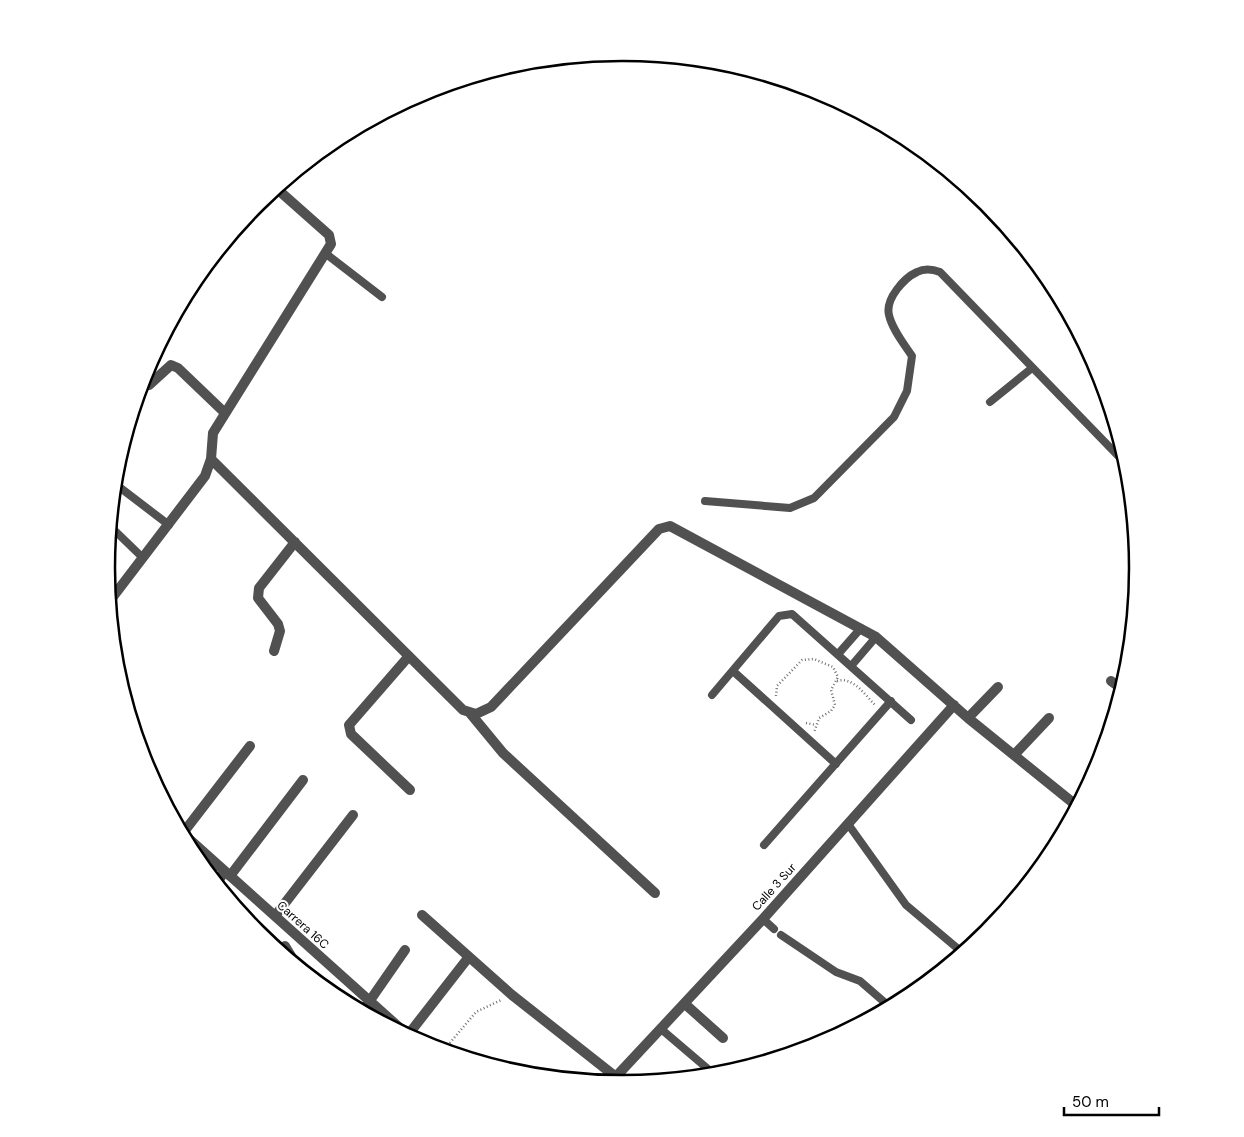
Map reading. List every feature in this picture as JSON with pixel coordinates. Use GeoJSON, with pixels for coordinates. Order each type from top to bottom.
{"type":"FeatureCollection","features":[{"type":"Feature","properties":{"kind":"street"},"geometry":{"type":"LineString","coordinates":[[116,593],[205,476],[211,458],[213,433],[325,253],[331,240],[329,235],[282,193]]}},
{"type":"Feature","properties":{"kind":"street"},"geometry":{"type":"LineString","coordinates":[[149,385],[171,365],[178,368],[225,413]]}},
{"type":"Feature","properties":{"kind":"street"},"geometry":{"type":"LineString","coordinates":[[211,458],[463,710],[470,713],[476,714],[491,707],[664,526],[670,526],[876,637],[968,718],[1072,802]]}},
{"type":"Feature","properties":{"kind":"street"},"geometry":{"type":"LineString","coordinates":[[274,651],[280,631],[278,624],[258,598],[259,588],[295,542]]}},
{"type":"Feature","properties":{"kind":"street"},"geometry":{"type":"LineString","coordinates":[[409,656],[349,725],[351,734],[410,790]]}},
{"type":"Feature","properties":{"kind":"street"},"geometry":{"type":"LineString","coordinates":[[1111,681],[1116,684]]}},
{"type":"Feature","properties":{"kind":"street"},"geometry":{"type":"LineString","coordinates":[[968,718],[998,687]]}},
{"type":"Feature","properties":{"kind":"street","name":"Calle 3 Sur"},"geometry":{"type":"LineString","coordinates":[[617,1076],[763,919],[954,705]]}},
{"type":"Feature","properties":{"kind":"street"},"geometry":{"type":"LineString","coordinates":[[470,713],[503,753],[655,894]]}},
{"type":"Feature","properties":{"kind":"street"},"geometry":{"type":"LineString","coordinates":[[1014,754],[1049,718]]}},
{"type":"Feature","properties":{"kind":"street"},"geometry":{"type":"LineString","coordinates":[[185,826],[250,746]]}},
{"type":"Feature","properties":{"kind":"street"},"geometry":{"type":"LineString","coordinates":[[222,879],[304,780]]}},
{"type":"Feature","properties":{"kind":"street"},"geometry":{"type":"LineString","coordinates":[[275,916],[353,815]]}},
{"type":"Feature","properties":{"kind":"street","name":"Carrera 16C"},"geometry":{"type":"LineString","coordinates":[[198,847],[389,1018]]}},
{"type":"Feature","properties":{"kind":"street"},"geometry":{"type":"LineString","coordinates":[[422,916],[468,958],[608,1076]]}},
{"type":"Feature","properties":{"kind":"street"},"geometry":{"type":"LineString","coordinates":[[284,946],[294,934]]}},
{"type":"Feature","properties":{"kind":"street"},"geometry":{"type":"LineString","coordinates":[[366,1007],[405,950]]}},
{"type":"Feature","properties":{"kind":"street"},"geometry":{"type":"LineString","coordinates":[[413,1030],[468,958]]}},
{"type":"Feature","properties":{"kind":"street"},"geometry":{"type":"LineString","coordinates":[[685,1004],[723,1038]]}},
{"type":"Feature","properties":{"kind":"lane"},"geometry":{"type":"LineString","coordinates":[[325,253],[382,297]]}},
{"type":"Feature","properties":{"kind":"lane"},"geometry":{"type":"LineString","coordinates":[[705,501],[790,508],[802,505],[814,498],[894,417],[907,391],[912,356],[892,323],[888,304],[892,295],[917,272],[930,268],[940,272],[1116,454]]}},
{"type":"Feature","properties":{"kind":"lane"},"geometry":{"type":"LineString","coordinates":[[990,402],[1032,368]]}},
{"type":"Feature","properties":{"kind":"lane"},"geometry":{"type":"LineString","coordinates":[[121,488],[169,525]]}},
{"type":"Feature","properties":{"kind":"lane"},"geometry":{"type":"LineString","coordinates":[[116,532],[142,558]]}},
{"type":"Feature","properties":{"kind":"lane"},"geometry":{"type":"LineString","coordinates":[[712,695],[778,616],[783,614],[797,616],[912,720]]}},
{"type":"Feature","properties":{"kind":"lane"},"geometry":{"type":"LineString","coordinates":[[839,653],[861,628]]}},
{"type":"Feature","properties":{"kind":"lane"},"geometry":{"type":"LineString","coordinates":[[852,665],[876,637]]}},
{"type":"Feature","properties":{"kind":"lane"},"geometry":{"type":"LineString","coordinates":[[733,671],[836,764]]}},
{"type":"Feature","properties":{"kind":"lane"},"geometry":{"type":"LineString","coordinates":[[764,846],[891,701]]}},
{"type":"Feature","properties":{"kind":"lane"},"geometry":{"type":"LineString","coordinates":[[848,824],[906,905],[958,948]]}},
{"type":"Feature","properties":{"kind":"lane"},"geometry":{"type":"LineString","coordinates":[[763,919],[774,929]]}},
{"type":"Feature","properties":{"kind":"lane"},"geometry":{"type":"LineString","coordinates":[[780,935],[836,972],[860,981],[885,1002]]}},
{"type":"Feature","properties":{"kind":"lane"},"geometry":{"type":"LineString","coordinates":[[661,1029],[707,1068]]}},
{"type":"Feature","properties":{"kind":"path"},"geometry":{"type":"LineString","coordinates":[[779,700],[775,695],[777,686],[798,662],[806,658],[814,659],[833,667],[838,673],[837,681],[831,693],[834,708],[819,718],[811,740]]}},
{"type":"Feature","properties":{"kind":"path"},"geometry":{"type":"LineString","coordinates":[[837,681],[846,679],[851,682],[882,712]]}},
{"type":"Feature","properties":{"kind":"path"},"geometry":{"type":"LineString","coordinates":[[803,721],[816,725]]}},
{"type":"Feature","properties":{"kind":"path"},"geometry":{"type":"LineString","coordinates":[[448,1045],[476,1012],[512,995]]}}]}
